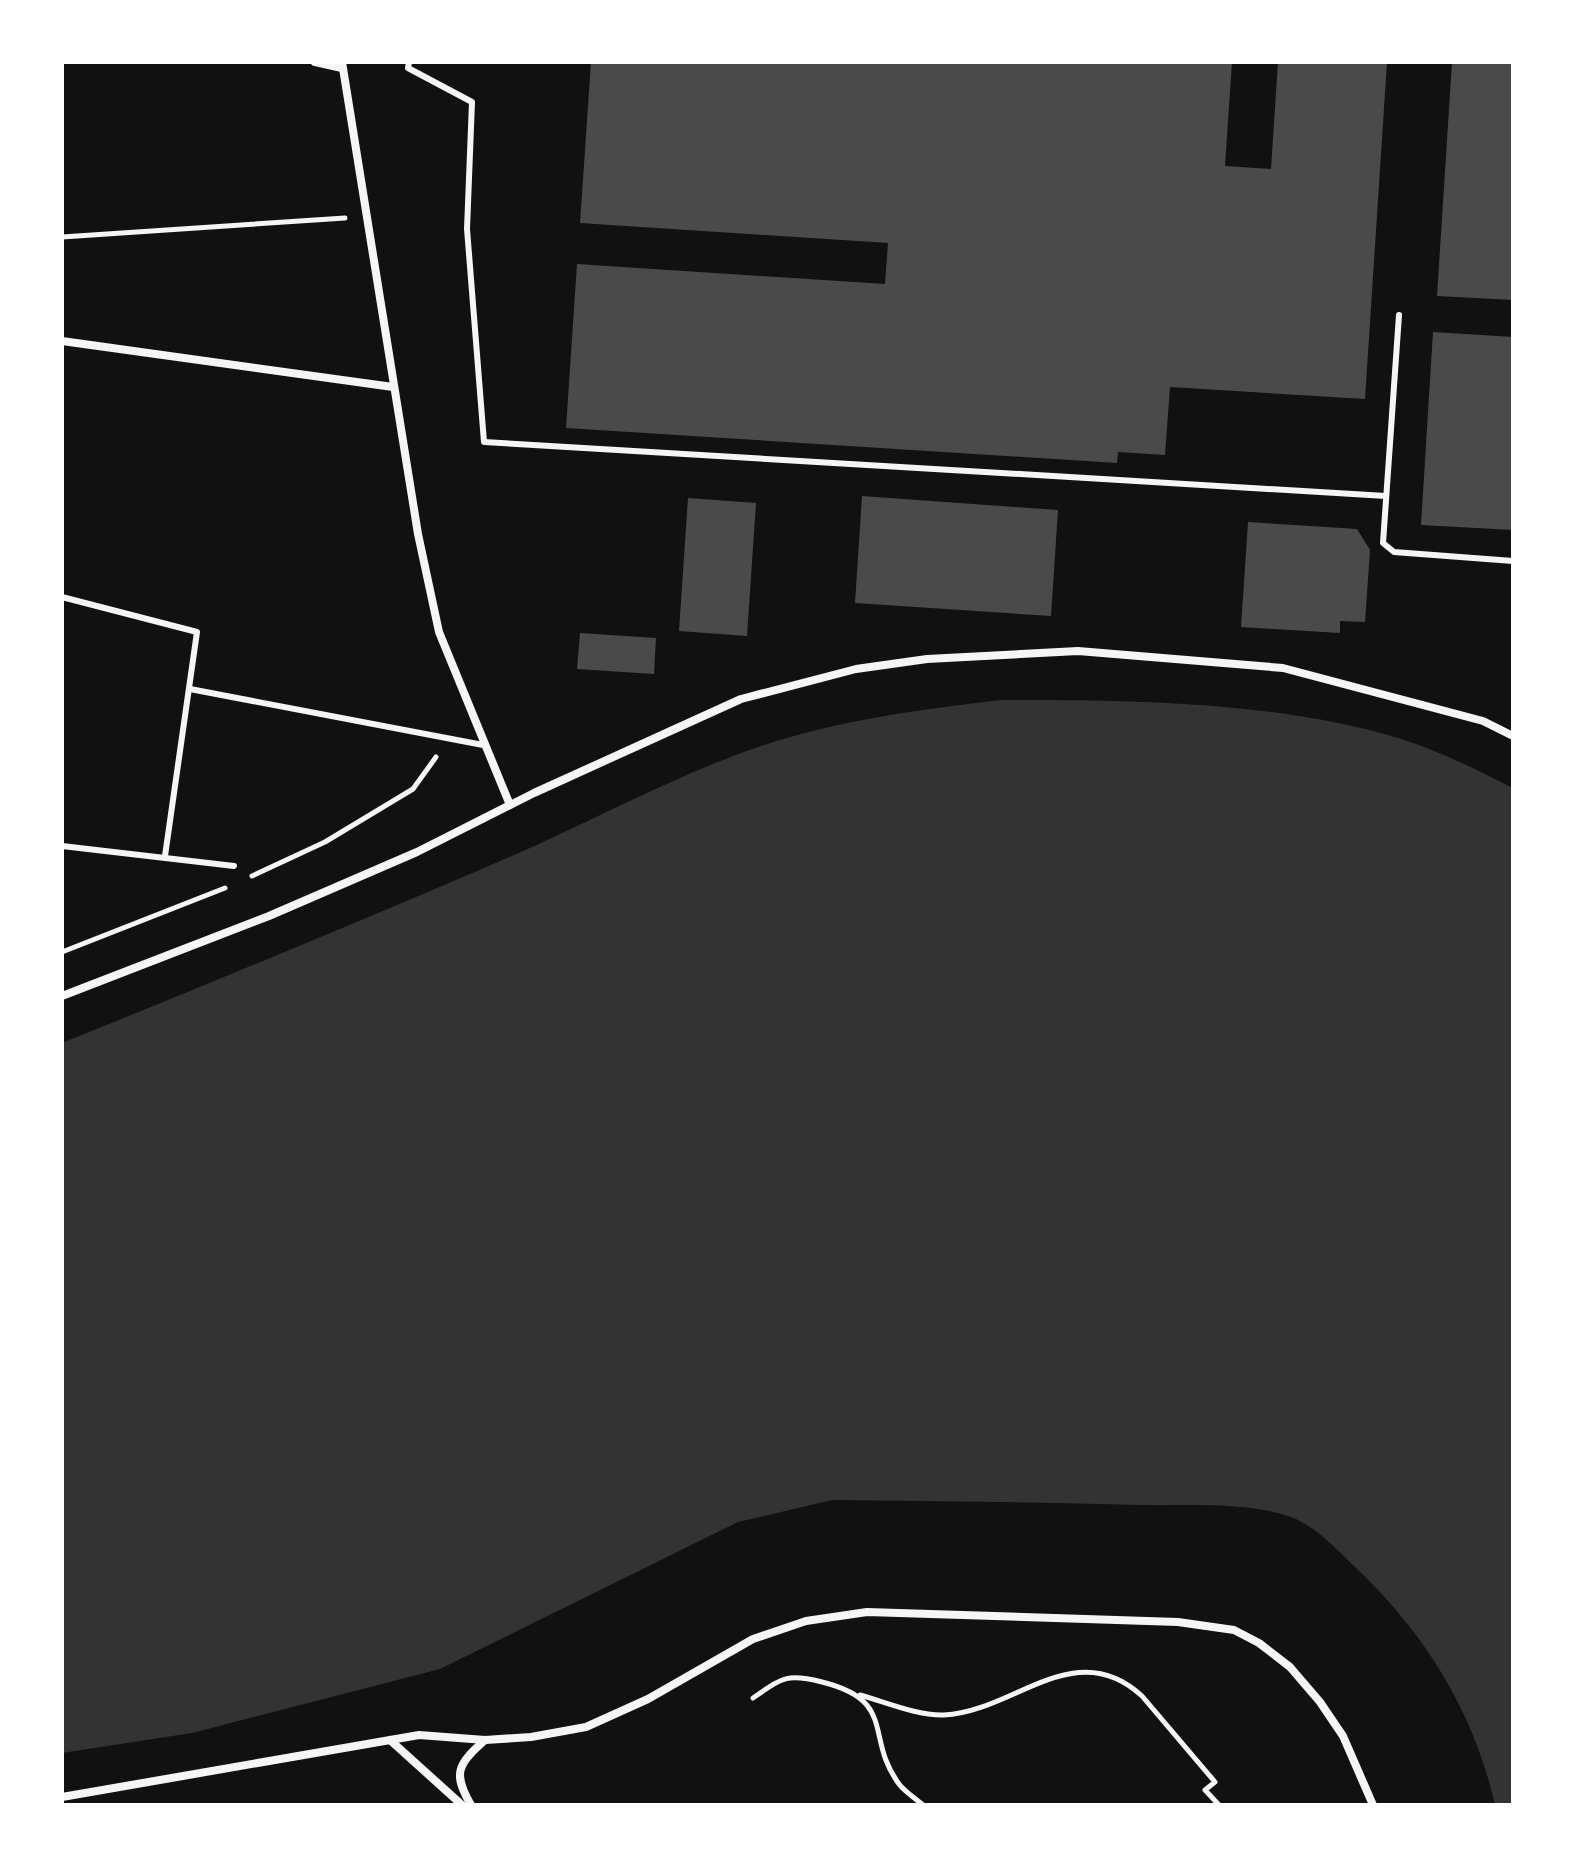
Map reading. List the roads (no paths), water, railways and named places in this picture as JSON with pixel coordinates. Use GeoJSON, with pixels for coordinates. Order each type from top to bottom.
{"type":"FeatureCollection","features":[{"type":"Feature","properties":{"kind":"street"},"geometry":{"type":"LineString","coordinates":[[315,62],[342,65],[393,387],[439,632],[510,805]]}},
{"type":"Feature","properties":{"kind":"street"},"geometry":{"type":"LineString","coordinates":[[62,341],[393,387]]}},
{"type":"Feature","properties":{"kind":"street"},"geometry":{"type":"LineString","coordinates":[[62,996],[269,916],[417,852],[510,805],[741,699],[812,679],[927,659],[1078,651],[1283,668],[1483,721],[1513,736]]}},
{"type":"Feature","properties":{"kind":"street"},"geometry":{"type":"LineString","coordinates":[[62,1798],[419,1735],[485,1740],[586,1727],[648,1699],[753,1639],[806,1621],[867,1612],[1178,1622],[1234,1630],[1259,1643],[1290,1667],[1320,1702],[1343,1736],[1373,1805]]}},
{"type":"Feature","properties":{"kind":"street"},"geometry":{"type":"LineString","coordinates":[[390,1740],[462,1805]]}},
{"type":"Feature","properties":{"kind":"street"},"geometry":{"type":"LineString","coordinates":[[471,1805],[458,1774],[461,1765],[485,1740]]}},
{"type":"Feature","properties":{"kind":"lane"},"geometry":{"type":"LineString","coordinates":[[409,62],[408,68],[472,102],[467,229],[484,442],[1386,496]]}},
{"type":"Feature","properties":{"kind":"lane"},"geometry":{"type":"LineString","coordinates":[[1399,315],[1383,543],[1394,552],[1513,561]]}},
{"type":"Feature","properties":{"kind":"lane"},"geometry":{"type":"LineString","coordinates":[[62,597],[197,632],[165,856]]}},
{"type":"Feature","properties":{"kind":"lane"},"geometry":{"type":"LineString","coordinates":[[190,689],[483,745]]}},
{"type":"Feature","properties":{"kind":"lane"},"geometry":{"type":"LineString","coordinates":[[62,846],[234,866]]}},
{"type":"Feature","properties":{"kind":"lane"},"geometry":{"type":"LineString","coordinates":[[62,1798],[64,1805]]}}]}
